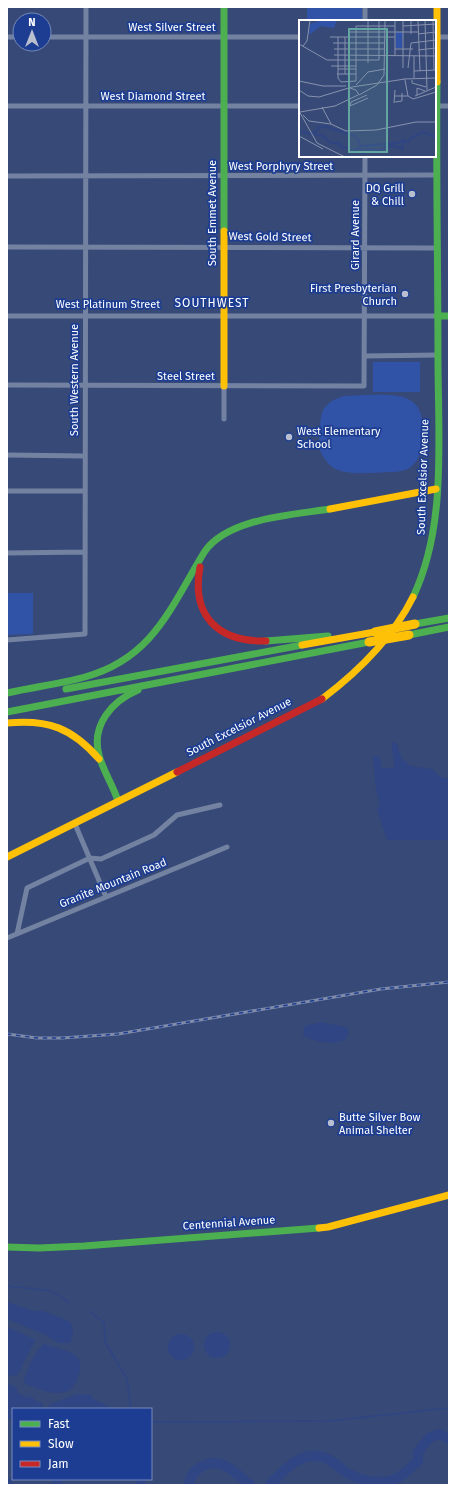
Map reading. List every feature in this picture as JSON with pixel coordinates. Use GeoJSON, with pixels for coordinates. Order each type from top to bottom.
{"type":"FeatureCollection","features":[{"type":"Feature","properties":{"kind":"main road","name":"South Emmet Avenue"},"geometry":{"type":"LineString","coordinates":[[224,7],[224,386]]}},
{"type":"Feature","properties":{"kind":"main road","name":"South Excelsior Avenue"},"geometry":{"type":"LineString","coordinates":[[7,857],[320,700],[340,686],[362,667],[391,632],[419,585],[431,550],[436,512],[438,355],[436,176],[437,7]]}},
{"type":"Feature","properties":{"kind":"main road","name":"West Platinum Street"},"geometry":{"type":"LineString","coordinates":[[437,316],[449,316]]}},
{"type":"Feature","properties":{"kind":"main road"},"geometry":{"type":"LineString","coordinates":[[7,694],[87,678],[102,672],[129,657],[159,628],[201,558],[215,539],[229,530],[251,523],[436,489]]}},
{"type":"Feature","properties":{"kind":"main road"},"geometry":{"type":"LineString","coordinates":[[201,558],[198,588],[202,608],[208,618],[218,629],[228,636],[251,640],[374,632]]}},
{"type":"Feature","properties":{"kind":"main road"},"geometry":{"type":"LineString","coordinates":[[7,694],[62,689],[449,618]]}},
{"type":"Feature","properties":{"kind":"main road"},"geometry":{"type":"LineString","coordinates":[[7,712],[449,627]]}},
{"type":"Feature","properties":{"kind":"main road"},"geometry":{"type":"LineString","coordinates":[[118,801],[99,754],[98,736],[107,712],[117,700],[146,687],[222,670]]}},
{"type":"Feature","properties":{"kind":"main road"},"geometry":{"type":"LineString","coordinates":[[7,723],[34,721],[57,726],[69,732],[81,741],[102,764]]}},
{"type":"Feature","properties":{"kind":"main road","name":"Centennial Avenue"},"geometry":{"type":"LineString","coordinates":[[7,1247],[39,1248],[84,1246],[328,1227],[449,1195]]}},
{"type":"Feature","properties":{"kind":"street","name":"South Western Avenue"},"geometry":{"type":"LineString","coordinates":[[7,640],[85,634],[84,316],[86,7]]}},
{"type":"Feature","properties":{"kind":"street"},"geometry":{"type":"LineString","coordinates":[[365,7],[365,20]]}},
{"type":"Feature","properties":{"kind":"street","name":"West Silver Street"},"geometry":{"type":"LineString","coordinates":[[52,37],[299,37]]}},
{"type":"Feature","properties":{"kind":"street"},"geometry":{"type":"LineString","coordinates":[[436,37],[449,37]]}},
{"type":"Feature","properties":{"kind":"street","name":"West Diamond Street"},"geometry":{"type":"LineString","coordinates":[[7,106],[299,106]]}},
{"type":"Feature","properties":{"kind":"street"},"geometry":{"type":"LineString","coordinates":[[436,106],[449,106]]}},
{"type":"Feature","properties":{"kind":"street","name":"Girard Avenue"},"geometry":{"type":"LineString","coordinates":[[364,386],[365,157]]}},
{"type":"Feature","properties":{"kind":"street","name":"West Porphyry Street"},"geometry":{"type":"LineString","coordinates":[[7,176],[436,176]]}},
{"type":"Feature","properties":{"kind":"street","name":"West Gold Street"},"geometry":{"type":"LineString","coordinates":[[7,247],[225,246],[437,248]]}},
{"type":"Feature","properties":{"kind":"street","name":"West Platinum Street"},"geometry":{"type":"LineString","coordinates":[[7,316],[437,316]]}},
{"type":"Feature","properties":{"kind":"street"},"geometry":{"type":"LineString","coordinates":[[365,356],[438,355]]}},
{"type":"Feature","properties":{"kind":"street","name":"Steel Street"},"geometry":{"type":"LineString","coordinates":[[7,385],[364,386]]}},
{"type":"Feature","properties":{"kind":"street","name":"South Emmet Avenue"},"geometry":{"type":"LineString","coordinates":[[224,386],[224,419]]}},
{"type":"Feature","properties":{"kind":"street"},"geometry":{"type":"LineString","coordinates":[[7,455],[84,456]]}},
{"type":"Feature","properties":{"kind":"street"},"geometry":{"type":"LineString","coordinates":[[7,491],[84,491]]}},
{"type":"Feature","properties":{"kind":"street"},"geometry":{"type":"LineString","coordinates":[[7,553],[84,552]]}},
{"type":"Feature","properties":{"kind":"street"},"geometry":{"type":"LineString","coordinates":[[17,934],[27,888],[90,858],[101,859],[154,835],[177,815],[220,805]]}},
{"type":"Feature","properties":{"kind":"street"},"geometry":{"type":"LineString","coordinates":[[75,824],[106,896]]}},
{"type":"Feature","properties":{"kind":"street","name":"Granite Mountain Road"},"geometry":{"type":"LineString","coordinates":[[7,938],[227,847]]}},
{"type":"Feature","properties":{"kind":"shaded area"},"geometry":{"type":"Polygon","coordinates":[[[307,7],[362,7],[362,20],[307,20],[307,7]]]}},
{"type":"Feature","properties":{"kind":"shaded area"},"geometry":{"type":"Polygon","coordinates":[[[373,362],[420,362],[420,392],[373,392],[373,362]]]}},
{"type":"Feature","properties":{"kind":"shaded area"},"geometry":{"type":"Polygon","coordinates":[[[377,395],[402,397],[408,399],[416,405],[422,418],[423,433],[419,455],[413,465],[400,471],[361,473],[346,472],[330,466],[319,447],[322,413],[325,407],[335,399],[345,396],[377,395]]]}},
{"type":"Feature","properties":{"kind":"shaded area"},"geometry":{"type":"Polygon","coordinates":[[[7,593],[33,593],[33,634],[7,635],[7,593]]]}},
{"type":"Feature","properties":{"kind":"shaded area"},"geometry":{"type":"Polygon","coordinates":[[[392,742],[397,744],[401,757],[410,766],[432,769],[439,777],[449,779],[449,840],[387,840],[377,809],[380,804],[376,790],[373,756],[377,756],[380,759],[381,768],[394,768],[392,742]]]}},
{"type":"Feature","properties":{"kind":"shaded area"},"geometry":{"type":"Polygon","coordinates":[[[321,1022],[346,1027],[349,1031],[346,1039],[330,1043],[313,1040],[303,1035],[305,1026],[321,1022]]]}},
{"type":"Feature","properties":{"kind":"shaded area"},"geometry":{"type":"Polygon","coordinates":[[[7,1302],[33,1311],[43,1311],[69,1321],[72,1325],[73,1333],[70,1343],[59,1343],[44,1334],[7,1319],[7,1302]]]}},
{"type":"Feature","properties":{"kind":"shaded area"},"geometry":{"type":"Polygon","coordinates":[[[10,1328],[35,1340],[17,1375],[12,1376],[7,1374],[7,1330],[10,1328]]]}},
{"type":"Feature","properties":{"kind":"shaded area"},"geometry":{"type":"Polygon","coordinates":[[[217,1332],[226,1336],[230,1345],[226,1354],[217,1358],[208,1354],[204,1345],[208,1336],[217,1332]]]}},
{"type":"Feature","properties":{"kind":"shaded area"},"geometry":{"type":"Polygon","coordinates":[[[181,1334],[190,1338],[194,1347],[190,1356],[181,1360],[172,1356],[168,1347],[172,1338],[181,1334]]]}},
{"type":"Feature","properties":{"kind":"shaded area"},"geometry":{"type":"Polygon","coordinates":[[[44,1344],[71,1353],[78,1358],[80,1362],[79,1373],[76,1383],[71,1389],[64,1392],[48,1392],[24,1383],[31,1362],[40,1347],[44,1344]]]}},
{"type":"Feature","properties":{"kind":"shaded area"},"geometry":{"type":"Polygon","coordinates":[[[7,1383],[17,1388],[18,1393],[27,1397],[32,1397],[37,1402],[41,1402],[44,1408],[12,1408],[12,1419],[7,1419],[7,1383]]]}},
{"type":"Feature","properties":{"kind":"shaded area"},"geometry":{"type":"Polygon","coordinates":[[[77,1394],[90,1395],[93,1399],[111,1408],[48,1408],[49,1405],[77,1394]]]}},
{"type":"Feature","properties":{"kind":"waterway"},"geometry":{"type":"LineString","coordinates":[[7,1286],[52,1291],[70,1303]]}},
{"type":"Feature","properties":{"kind":"waterway"},"geometry":{"type":"LineString","coordinates":[[90,1311],[104,1323],[105,1342],[127,1379],[131,1408]]}},
{"type":"Feature","properties":{"kind":"waterway"},"geometry":{"type":"LineString","coordinates":[[152,1422],[329,1421],[449,1408]]}},
{"type":"Feature","properties":{"kind":"waterway"},"geometry":{"type":"LineString","coordinates":[[270,1485],[283,1471],[299,1459],[312,1456],[326,1458],[344,1471],[356,1477],[370,1481],[384,1482],[397,1478],[411,1468],[418,1461],[418,1452],[430,1437],[440,1434],[449,1439]]}},
{"type":"Feature","properties":{"kind":"waterway"},"geometry":{"type":"LineString","coordinates":[[189,1485],[192,1474],[201,1467],[215,1463],[227,1467],[250,1485]]}},
{"type":"Feature","properties":{"kind":"waterway"},"geometry":{"type":"LineString","coordinates":[[56,1485],[58,1480]]}},
{"type":"Feature","properties":{"kind":"waterway"},"geometry":{"type":"LineString","coordinates":[[140,1485],[141,1480]]}},
{"type":"Feature","properties":{"kind":"railway"},"geometry":{"type":"LineString","coordinates":[[7,1034],[37,1038],[62,1038],[118,1034],[381,989],[449,982]]}},
{"type":"Feature","properties":{"kind":"traffic: fast"},"geometry":{"type":"LineString","coordinates":[[224,7],[224,231]]}},
{"type":"Feature","properties":{"kind":"traffic: fast"},"geometry":{"type":"LineString","coordinates":[[413,597],[424,570],[431,541],[436,511],[438,481],[437,82]]}},
{"type":"Feature","properties":{"kind":"traffic: fast"},"geometry":{"type":"LineString","coordinates":[[437,316],[449,316]]}},
{"type":"Feature","properties":{"kind":"traffic: fast"},"geometry":{"type":"LineString","coordinates":[[7,693],[85,677],[109,668],[128,657],[158,628],[205,551],[216,540],[229,531],[245,525],[280,516],[330,509]]}},
{"type":"Feature","properties":{"kind":"traffic: fast"},"geometry":{"type":"LineString","coordinates":[[415,624],[449,618]]}},
{"type":"Feature","properties":{"kind":"traffic: fast"},"geometry":{"type":"LineString","coordinates":[[409,635],[449,627]]}},
{"type":"Feature","properties":{"kind":"traffic: fast"},"geometry":{"type":"LineString","coordinates":[[266,641],[328,636]]}},
{"type":"Feature","properties":{"kind":"traffic: fast"},"geometry":{"type":"LineString","coordinates":[[7,712],[369,642]]}},
{"type":"Feature","properties":{"kind":"traffic: fast"},"geometry":{"type":"LineString","coordinates":[[66,689],[302,645]]}},
{"type":"Feature","properties":{"kind":"traffic: fast"},"geometry":{"type":"LineString","coordinates":[[118,801],[99,755],[97,744],[98,734],[101,724],[112,707],[138,690]]}},
{"type":"Feature","properties":{"kind":"traffic: fast"},"geometry":{"type":"LineString","coordinates":[[7,1247],[39,1248],[84,1246],[319,1228]]}},
{"type":"Feature","properties":{"kind":"traffic: slow"},"geometry":{"type":"LineString","coordinates":[[437,7],[437,82]]}},
{"type":"Feature","properties":{"kind":"traffic: slow"},"geometry":{"type":"LineString","coordinates":[[224,231],[224,386]]}},
{"type":"Feature","properties":{"kind":"traffic: slow"},"geometry":{"type":"LineString","coordinates":[[330,509],[436,489]]}},
{"type":"Feature","properties":{"kind":"traffic: slow"},"geometry":{"type":"LineString","coordinates":[[322,699],[349,677],[374,653],[395,627],[413,597]]}},
{"type":"Feature","properties":{"kind":"traffic: slow"},"geometry":{"type":"LineString","coordinates":[[375,632],[415,624]]}},
{"type":"Feature","properties":{"kind":"traffic: slow"},"geometry":{"type":"LineString","coordinates":[[302,645],[375,632]]}},
{"type":"Feature","properties":{"kind":"traffic: slow"},"geometry":{"type":"LineString","coordinates":[[369,642],[409,635]]}},
{"type":"Feature","properties":{"kind":"traffic: slow"},"geometry":{"type":"LineString","coordinates":[[7,723],[22,722],[47,724],[58,728],[79,740],[99,759]]}},
{"type":"Feature","properties":{"kind":"traffic: slow"},"geometry":{"type":"LineString","coordinates":[[7,857],[177,772]]}},
{"type":"Feature","properties":{"kind":"traffic: slow"},"geometry":{"type":"LineString","coordinates":[[319,1228],[328,1227],[449,1195]]}},
{"type":"Feature","properties":{"kind":"traffic: jam"},"geometry":{"type":"LineString","coordinates":[[200,567],[198,584],[200,599],[204,612],[212,623],[222,631],[234,637],[266,641]]}},
{"type":"Feature","properties":{"kind":"traffic: jam"},"geometry":{"type":"LineString","coordinates":[[177,772],[322,699]]}},
{"type":"Feature","properties":{"kind":"place","name":"DQ Grill & Chill"},"geometry":{"type":"Point","coordinates":[412,194]}},
{"type":"Feature","properties":{"kind":"place","name":"First Presbyterian Church"},"geometry":{"type":"Point","coordinates":[405,294]}},
{"type":"Feature","properties":{"kind":"place","name":"West Elementary School"},"geometry":{"type":"Point","coordinates":[289,437]}},
{"type":"Feature","properties":{"kind":"place","name":"Butte Silver Bow Animal Shelter"},"geometry":{"type":"Point","coordinates":[331,1123]}},
{"type":"Feature","properties":{"kind":"district","name":"SOUTHWEST"},"geometry":{"type":"Point","coordinates":[212,303]}}]}
